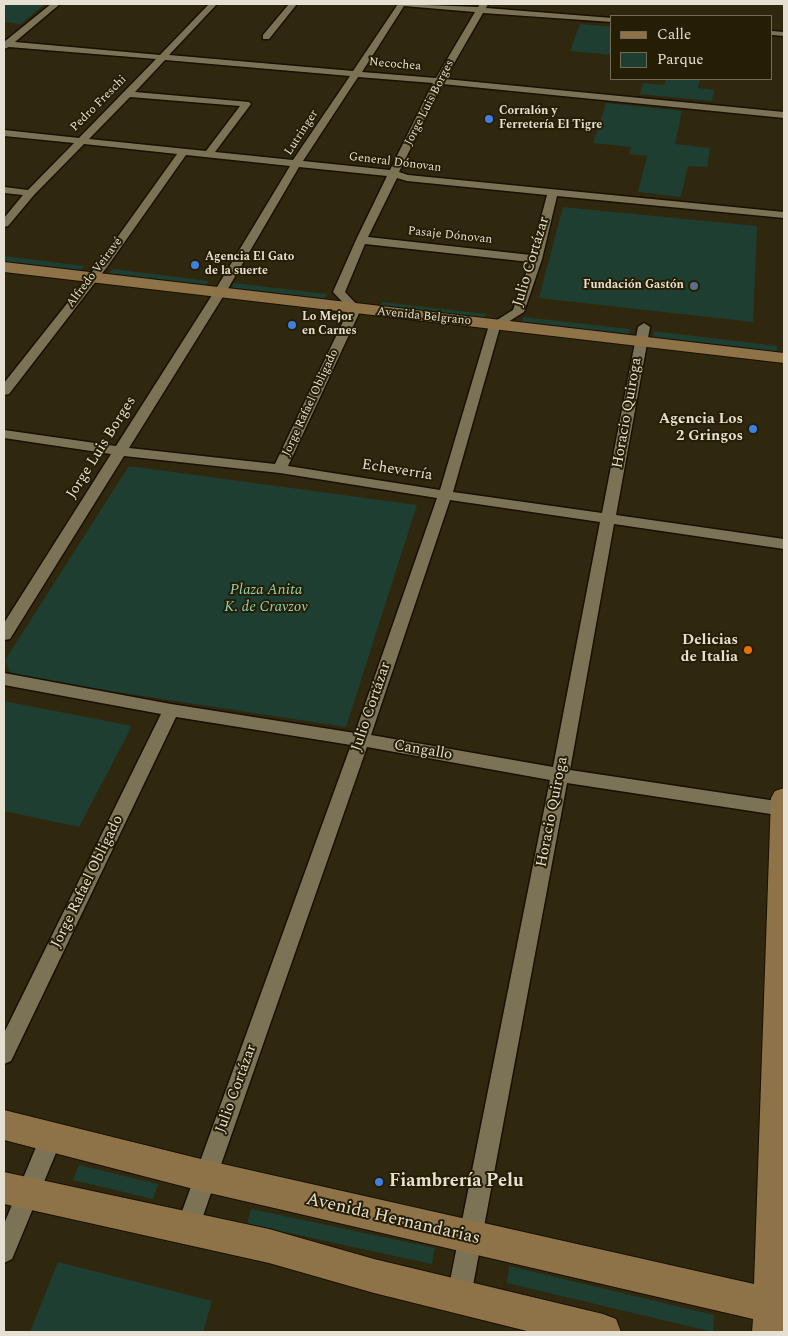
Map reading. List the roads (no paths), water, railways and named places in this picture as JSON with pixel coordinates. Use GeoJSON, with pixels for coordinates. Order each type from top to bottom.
{"type":"FeatureCollection","features":[{"type":"Feature","properties":{"kind":"main road","name":"Avenida Belgrano"},"geometry":{"type":"LineString","coordinates":[[4,254],[98,271]]}},
{"type":"Feature","properties":{"kind":"main road","name":"Avenida Belgrano"},"geometry":{"type":"LineString","coordinates":[[4,267],[98,271],[224,285],[339,292],[518,312],[784,358]]}},
{"type":"Feature","properties":{"kind":"main road","name":"Avenida Belgrano"},"geometry":{"type":"LineString","coordinates":[[224,285],[355,309],[495,325],[784,343]]}},
{"type":"Feature","properties":{"kind":"main road"},"geometry":{"type":"LineString","coordinates":[[775,1315],[784,804]]}},
{"type":"Feature","properties":{"kind":"main road","name":"Avenida Hernandarias"},"geometry":{"type":"LineString","coordinates":[[4,1125],[205,1176],[471,1238],[775,1315]]}},
{"type":"Feature","properties":{"kind":"main road"},"geometry":{"type":"LineString","coordinates":[[16,1191],[269,1246],[374,1276],[603,1332]]}},
{"type":"Feature","properties":{"kind":"street"},"geometry":{"type":"LineString","coordinates":[[5,45],[56,4]]}},
{"type":"Feature","properties":{"kind":"street","name":"Pedro Freschi"},"geometry":{"type":"LineString","coordinates":[[4,224],[79,141],[128,94],[213,4]]}},
{"type":"Feature","properties":{"kind":"street"},"geometry":{"type":"LineString","coordinates":[[266,38],[293,4]]}},
{"type":"Feature","properties":{"kind":"street"},"geometry":{"type":"LineString","coordinates":[[403,4],[482,7],[610,20]]}},
{"type":"Feature","properties":{"kind":"street","name":"Lutringer"},"geometry":{"type":"LineString","coordinates":[[224,285],[296,164],[403,4]]}},
{"type":"Feature","properties":{"kind":"street","name":"Jorge Luis Borges"},"geometry":{"type":"LineString","coordinates":[[339,292],[361,240],[439,81],[482,7]]}},
{"type":"Feature","properties":{"kind":"street","name":"Necochea"},"geometry":{"type":"LineString","coordinates":[[5,45],[439,81],[784,115]]}},
{"type":"Feature","properties":{"kind":"street"},"geometry":{"type":"LineString","coordinates":[[128,94],[246,104],[208,155]]}},
{"type":"Feature","properties":{"kind":"street","name":"General Dónovan"},"geometry":{"type":"LineString","coordinates":[[4,134],[395,174],[407,178],[784,215]]}},
{"type":"Feature","properties":{"kind":"street","name":"Alfredo Veiravé"},"geometry":{"type":"LineString","coordinates":[[4,391],[98,271],[183,152]]}},
{"type":"Feature","properties":{"kind":"street"},"geometry":{"type":"LineString","coordinates":[[4,190],[30,193]]}},
{"type":"Feature","properties":{"kind":"street","name":"Julio Cortázar"},"geometry":{"type":"LineString","coordinates":[[188,1228],[361,740],[445,495],[495,325],[518,312],[536,259],[553,193]]}},
{"type":"Feature","properties":{"kind":"street","name":"Pasaje Dónovan"},"geometry":{"type":"LineString","coordinates":[[361,240],[536,259]]}},
{"type":"Feature","properties":{"kind":"street","name":"Jorge Luis Borges"},"geometry":{"type":"LineString","coordinates":[[4,635],[224,285]]}},
{"type":"Feature","properties":{"kind":"street"},"geometry":{"type":"LineString","coordinates":[[339,292],[355,309]]}},
{"type":"Feature","properties":{"kind":"street","name":"Jorge Rafael Obligado"},"geometry":{"type":"LineString","coordinates":[[280,469],[355,309]]}},
{"type":"Feature","properties":{"kind":"street","name":"Horacio Quiroga"},"geometry":{"type":"LineString","coordinates":[[459,1296],[560,775],[642,334]]}},
{"type":"Feature","properties":{"kind":"street","name":"Echeverría"},"geometry":{"type":"LineString","coordinates":[[4,434],[119,451],[280,469],[784,544]]}},
{"type":"Feature","properties":{"kind":"street","name":"Cangallo"},"geometry":{"type":"LineString","coordinates":[[4,679],[172,710],[361,740],[560,775],[784,804]]}},
{"type":"Feature","properties":{"kind":"street","name":"Jorge Rafael Obligado"},"geometry":{"type":"LineString","coordinates":[[4,1054],[172,710]]}},
{"type":"Feature","properties":{"kind":"street"},"geometry":{"type":"LineString","coordinates":[[4,1251],[16,1191],[52,1136]]}},
{"type":"Feature","properties":{"kind":"place","name":"Corralón y Ferretería El Tigre"},"geometry":{"type":"Point","coordinates":[489,119]}},
{"type":"Feature","properties":{"kind":"place","name":"Agencia El Gato de la suerte"},"geometry":{"type":"Point","coordinates":[195,265]}},
{"type":"Feature","properties":{"kind":"place","name":"Fundación Gastón"},"geometry":{"type":"Point","coordinates":[694,286]}},
{"type":"Feature","properties":{"kind":"place","name":"Lo Mejor en Carnes"},"geometry":{"type":"Point","coordinates":[292,325]}},
{"type":"Feature","properties":{"kind":"place","name":"Agencia Los 2 Gringos"},"geometry":{"type":"Point","coordinates":[753,429]}},
{"type":"Feature","properties":{"kind":"place","name":"Delicias de Italia"},"geometry":{"type":"Point","coordinates":[748,650]}},
{"type":"Feature","properties":{"kind":"place","name":"Fiambrería Pelu"},"geometry":{"type":"Point","coordinates":[379,1182]}},
{"type":"Feature","properties":{"kind":"park label","name":"Plaza Anita K. de Cravzov"},"geometry":{"type":"Point","coordinates":[266,600]}}]}
